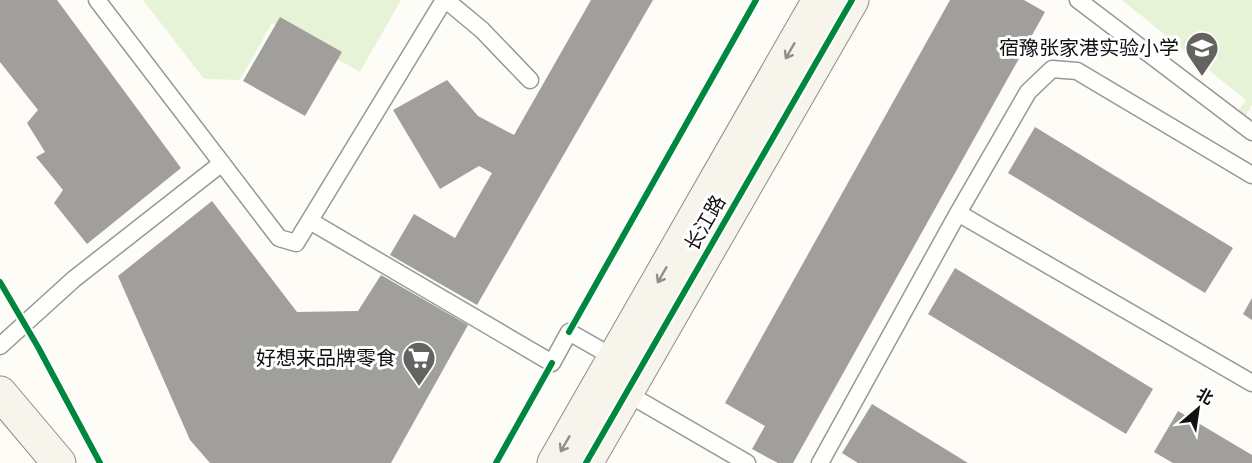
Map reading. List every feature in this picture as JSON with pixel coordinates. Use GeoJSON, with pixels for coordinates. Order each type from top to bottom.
{"type":"FeatureCollection","features":[{"type":"Feature","properties":{"kind":"street","name":"长江路"},"geometry":{"type":"LineString","coordinates":[[586,463],[620,375],[819,0]]}},
{"type":"Feature","properties":{"kind":"street","name":"长江路"},"geometry":{"type":"LineString","coordinates":[[554,463],[620,375],[852,0]]}},
{"type":"Feature","properties":{"kind":"street"},"geometry":{"type":"LineString","coordinates":[[0,393],[59,463]]}},
{"type":"Feature","properties":{"kind":"street"},"geometry":{"type":"LineString","coordinates":[[0,403],[33,463]]}},
{"type":"Feature","properties":{"kind":"lane"},"geometry":{"type":"LineString","coordinates":[[97,0],[279,238],[296,243],[445,0],[482,30],[530,80]]}},
{"type":"Feature","properties":{"kind":"lane"},"geometry":{"type":"LineString","coordinates":[[1078,0],[1252,132]]}},
{"type":"Feature","properties":{"kind":"lane"},"geometry":{"type":"LineString","coordinates":[[820,463],[958,213],[1028,92],[1052,69],[1077,71],[1252,175]]}},
{"type":"Feature","properties":{"kind":"lane"},"geometry":{"type":"LineString","coordinates":[[0,346],[74,279],[222,163]]}},
{"type":"Feature","properties":{"kind":"lane"},"geometry":{"type":"LineString","coordinates":[[958,213],[1252,383]]}},
{"type":"Feature","properties":{"kind":"lane"},"geometry":{"type":"LineString","coordinates":[[310,221],[552,363],[569,332],[620,375],[747,463]]}},
{"type":"Feature","properties":{"kind":"green space"},"geometry":{"type":"Polygon","coordinates":[[[143,0],[401,0],[360,72],[272,23],[240,80],[204,79],[143,0]]]}},
{"type":"Feature","properties":{"kind":"green space"},"geometry":{"type":"Polygon","coordinates":[[[1122,0],[1252,0],[1252,105],[1244,119],[1235,115],[1246,100],[1122,0]]]}},
{"type":"Feature","properties":{"kind":"building"},"geometry":{"type":"Polygon","coordinates":[[[0,0],[57,0],[181,168],[87,244],[54,203],[63,190],[36,157],[45,152],[27,123],[38,110],[0,62],[0,0]]]}},
{"type":"Feature","properties":{"kind":"building"},"geometry":{"type":"Polygon","coordinates":[[[591,0],[653,0],[477,305],[390,255],[414,214],[455,238],[492,173],[479,166],[440,189],[393,110],[447,80],[478,116],[514,135],[591,0]]]}},
{"type":"Feature","properties":{"kind":"building"},"geometry":{"type":"Polygon","coordinates":[[[950,0],[1024,0],[1045,12],[793,463],[778,463],[752,449],[765,426],[725,403],[950,0]]]}},
{"type":"Feature","properties":{"kind":"building"},"geometry":{"type":"Polygon","coordinates":[[[280,17],[342,52],[305,116],[243,81],[280,17]]]}},
{"type":"Feature","properties":{"kind":"building"},"geometry":{"type":"Polygon","coordinates":[[[1035,127],[1233,248],[1205,293],[1008,173],[1035,127]]]}},
{"type":"Feature","properties":{"kind":"building"},"geometry":{"type":"Polygon","coordinates":[[[212,201],[297,312],[358,311],[381,275],[468,325],[391,463],[210,463],[190,440],[118,276],[212,201]]]}},
{"type":"Feature","properties":{"kind":"building"},"geometry":{"type":"Polygon","coordinates":[[[955,268],[1153,389],[1126,434],[928,314],[955,268]]]}},
{"type":"Feature","properties":{"kind":"building"},"geometry":{"type":"Polygon","coordinates":[[[1252,298],[1252,320],[1243,314],[1252,298]]]}},
{"type":"Feature","properties":{"kind":"building"},"geometry":{"type":"Polygon","coordinates":[[[872,404],[968,463],[858,463],[842,453],[872,404]]]}},
{"type":"Feature","properties":{"kind":"building"},"geometry":{"type":"Polygon","coordinates":[[[1178,411],[1252,455],[1252,463],[1173,463],[1154,452],[1178,411]]]}},
{"type":"Feature","properties":{"kind":"cycle path"},"geometry":{"type":"LineString","coordinates":[[569,332],[756,0]]}},
{"type":"Feature","properties":{"kind":"cycle path"},"geometry":{"type":"LineString","coordinates":[[586,463],[852,0]]}},
{"type":"Feature","properties":{"kind":"cycle path"},"geometry":{"type":"LineString","coordinates":[[0,282],[38,347],[100,463]]}},
{"type":"Feature","properties":{"kind":"cycle path"},"geometry":{"type":"LineString","coordinates":[[496,463],[552,363]]}},
{"type":"Feature","properties":{"kind":"place","name":"宿豫张家港实验小学"},"geometry":{"type":"Point","coordinates":[1202,77]}},
{"type":"Feature","properties":{"kind":"place","name":"好想来品牌零食"},"geometry":{"type":"Point","coordinates":[419,387]}}]}
